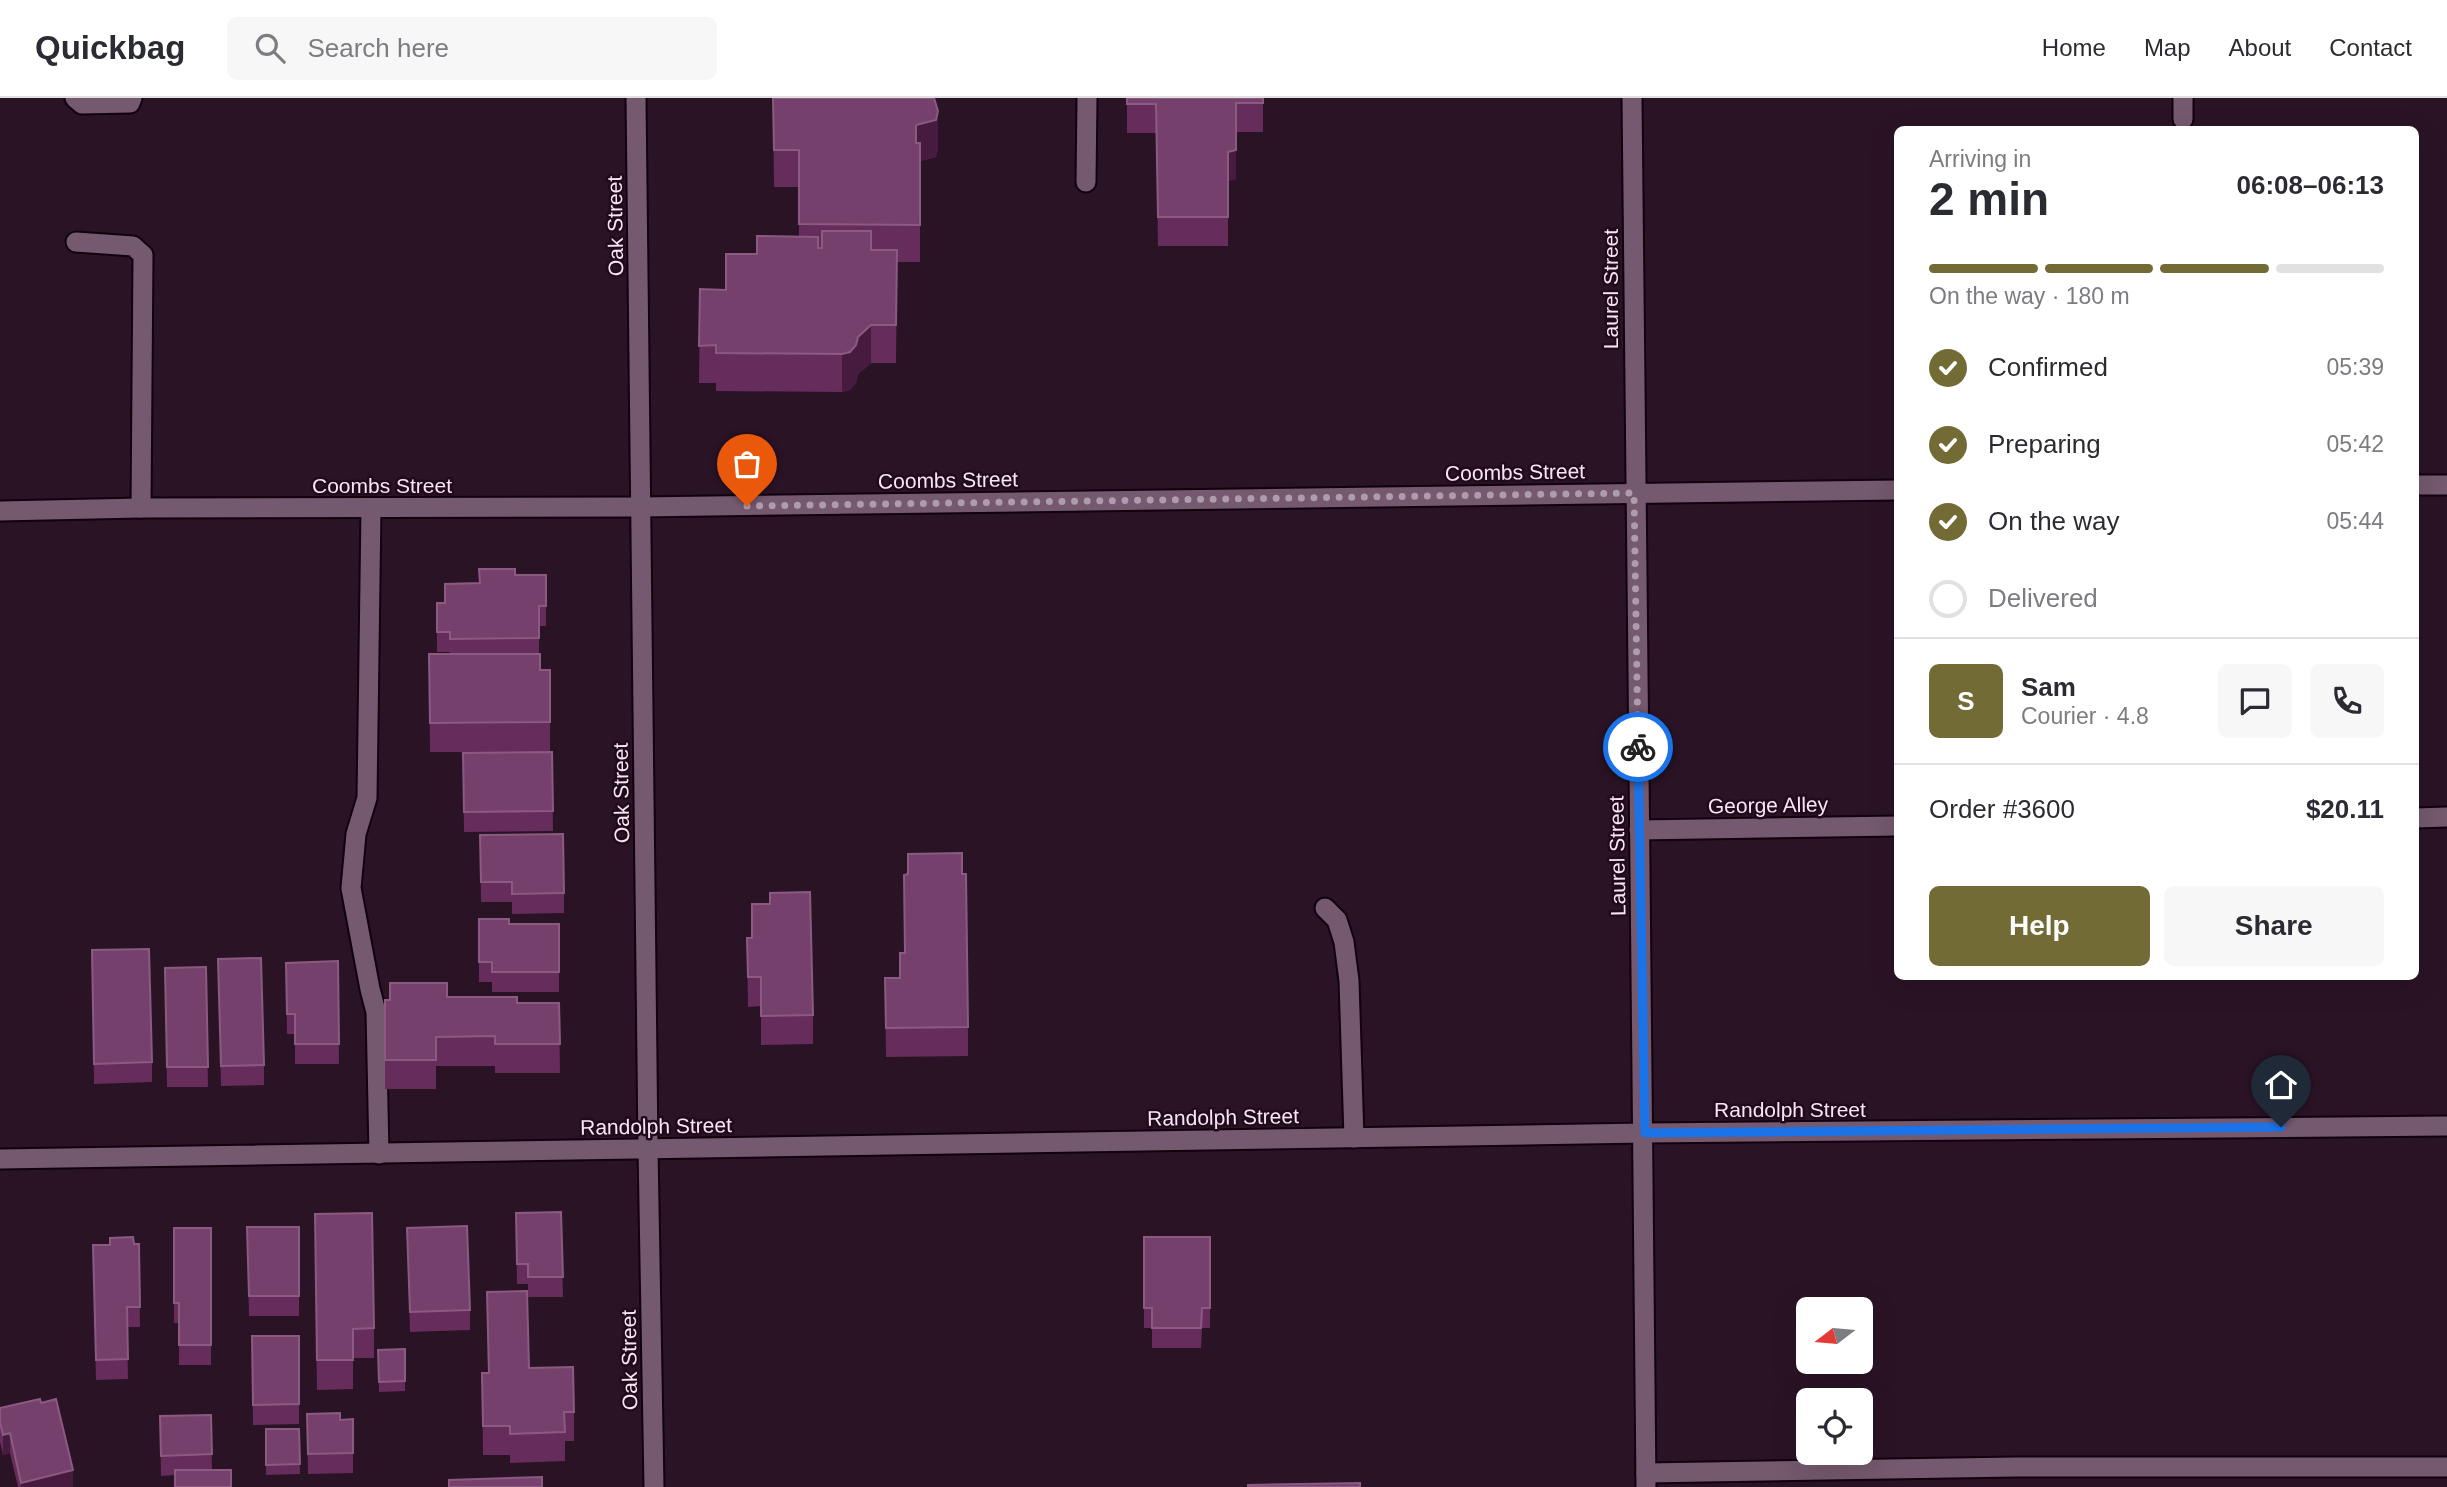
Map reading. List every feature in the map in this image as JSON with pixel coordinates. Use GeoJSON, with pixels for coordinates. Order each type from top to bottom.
{"type":"FeatureCollection","features":[{"type":"Feature","properties":{"kind":"street"},"geometry":{"type":"LineString","coordinates":[[75,98],[82,104],[130,103],[132,98]]}},
{"type":"Feature","properties":{"kind":"street","name":"Oak Street"},"geometry":{"type":"LineString","coordinates":[[636,98],[654,1487]]}},
{"type":"Feature","properties":{"kind":"street"},"geometry":{"type":"LineString","coordinates":[[1086,182],[1087,98]]}},
{"type":"Feature","properties":{"kind":"street","name":"Laurel Street"},"geometry":{"type":"LineString","coordinates":[[1632,98],[1634,493],[1645,1133],[1646,1480]]}},
{"type":"Feature","properties":{"kind":"street"},"geometry":{"type":"LineString","coordinates":[[2183,98],[2183,119]]}},
{"type":"Feature","properties":{"kind":"street"},"geometry":{"type":"LineString","coordinates":[[76,242],[134,246],[144,255],[141,508]]}},
{"type":"Feature","properties":{"kind":"street"},"geometry":{"type":"LineString","coordinates":[[2419,485],[2447,485]]}},
{"type":"Feature","properties":{"kind":"street","name":"Coombs Street"},"geometry":{"type":"LineString","coordinates":[[0,511],[141,508],[640,507],[1894,490]]}},
{"type":"Feature","properties":{"kind":"street"},"geometry":{"type":"LineString","coordinates":[[371,508],[367,798],[356,834],[351,888],[376,1012],[379,1154]]}},
{"type":"Feature","properties":{"kind":"street"},"geometry":{"type":"LineString","coordinates":[[2419,818],[2447,817]]}},
{"type":"Feature","properties":{"kind":"street","name":"George Alley"},"geometry":{"type":"LineString","coordinates":[[1639,830],[1894,826]]}},
{"type":"Feature","properties":{"kind":"street"},"geometry":{"type":"LineString","coordinates":[[1325,908],[1338,920],[1349,981],[1354,1138]]}},
{"type":"Feature","properties":{"kind":"street","name":"Randolph Street"},"geometry":{"type":"LineString","coordinates":[[0,1159],[1645,1133],[2447,1126]]}},
{"type":"Feature","properties":{"kind":"street"},"geometry":{"type":"LineString","coordinates":[[1646,1480],[2029,1467],[2447,1467]]}},
{"type":"Feature","properties":{"kind":"building"},"geometry":{"type":"Polygon","coordinates":[[[773,98],[934,98],[938,111],[936,120],[916,125],[916,143],[920,143],[920,225],[799,224],[799,150],[774,150],[773,98]]]}},
{"type":"Feature","properties":{"kind":"building"},"geometry":{"type":"Polygon","coordinates":[[[1127,98],[1263,98],[1263,103],[1236,103],[1236,150],[1228,152],[1228,217],[1158,217],[1156,104],[1127,104],[1127,98]]]}},
{"type":"Feature","properties":{"kind":"building"},"geometry":{"type":"Polygon","coordinates":[[[822,231],[871,231],[871,250],[897,250],[896,325],[871,325],[858,337],[850,352],[842,354],[716,353],[716,345],[699,346],[700,289],[726,290],[726,254],[757,254],[757,236],[818,237],[818,248],[822,248],[822,231]]]}},
{"type":"Feature","properties":{"kind":"building"},"geometry":{"type":"Polygon","coordinates":[[[479,569],[515,569],[515,575],[546,575],[546,606],[539,606],[539,638],[450,639],[450,632],[437,632],[437,603],[445,603],[445,584],[480,583],[479,569]]]}},
{"type":"Feature","properties":{"kind":"building"},"geometry":{"type":"Polygon","coordinates":[[[429,654],[540,654],[540,670],[550,670],[550,722],[430,723],[429,654]]]}},
{"type":"Feature","properties":{"kind":"building"},"geometry":{"type":"Polygon","coordinates":[[[552,752],[553,811],[464,812],[463,753],[552,752]]]}},
{"type":"Feature","properties":{"kind":"building"},"geometry":{"type":"Polygon","coordinates":[[[563,834],[564,893],[512,894],[512,882],[481,882],[480,835],[563,834]]]}},
{"type":"Feature","properties":{"kind":"building"},"geometry":{"type":"Polygon","coordinates":[[[962,853],[962,874],[966,874],[968,1027],[886,1028],[885,978],[900,978],[900,953],[905,953],[904,875],[908,874],[908,854],[962,853]]]}},
{"type":"Feature","properties":{"kind":"building"},"geometry":{"type":"Polygon","coordinates":[[[810,892],[813,1015],[761,1016],[761,977],[748,977],[747,938],[752,938],[752,904],[770,904],[770,893],[810,892]]]}},
{"type":"Feature","properties":{"kind":"building"},"geometry":{"type":"Polygon","coordinates":[[[479,919],[509,919],[509,924],[559,924],[559,972],[492,972],[492,962],[479,962],[479,919]]]}},
{"type":"Feature","properties":{"kind":"building"},"geometry":{"type":"Polygon","coordinates":[[[149,949],[152,1062],[94,1064],[92,950],[149,949]]]}},
{"type":"Feature","properties":{"kind":"building"},"geometry":{"type":"Polygon","coordinates":[[[261,958],[264,1065],[221,1066],[218,959],[261,958]]]}},
{"type":"Feature","properties":{"kind":"building"},"geometry":{"type":"Polygon","coordinates":[[[338,961],[339,1044],[295,1044],[295,1014],[287,1014],[286,963],[338,961]]]}},
{"type":"Feature","properties":{"kind":"building"},"geometry":{"type":"Polygon","coordinates":[[[206,967],[208,1067],[167,1067],[165,968],[206,967]]]}},
{"type":"Feature","properties":{"kind":"building"},"geometry":{"type":"Polygon","coordinates":[[[390,983],[447,983],[447,997],[517,997],[517,1003],[559,1003],[560,1044],[495,1044],[495,1036],[436,1037],[436,1060],[385,1060],[385,1000],[390,1000],[390,983]]]}},
{"type":"Feature","properties":{"kind":"building"},"geometry":{"type":"Polygon","coordinates":[[[561,1212],[563,1277],[528,1277],[528,1264],[517,1264],[516,1213],[561,1212]]]}},
{"type":"Feature","properties":{"kind":"building"},"geometry":{"type":"Polygon","coordinates":[[[372,1213],[374,1328],[353,1329],[353,1360],[317,1360],[315,1214],[372,1213]]]}},
{"type":"Feature","properties":{"kind":"building"},"geometry":{"type":"Polygon","coordinates":[[[467,1226],[470,1310],[410,1312],[407,1228],[467,1226]]]}},
{"type":"Feature","properties":{"kind":"building"},"geometry":{"type":"Polygon","coordinates":[[[247,1227],[299,1227],[299,1296],[249,1296],[247,1227]]]}},
{"type":"Feature","properties":{"kind":"building"},"geometry":{"type":"Polygon","coordinates":[[[174,1228],[211,1228],[211,1345],[179,1345],[179,1303],[174,1303],[174,1228]]]}},
{"type":"Feature","properties":{"kind":"building"},"geometry":{"type":"Polygon","coordinates":[[[133,1237],[134,1244],[139,1244],[140,1307],[127,1307],[128,1359],[96,1360],[93,1245],[110,1245],[110,1238],[133,1237]]]}},
{"type":"Feature","properties":{"kind":"building"},"geometry":{"type":"Polygon","coordinates":[[[1144,1237],[1210,1237],[1210,1308],[1202,1308],[1201,1328],[1152,1328],[1152,1308],[1144,1308],[1144,1237]]]}},
{"type":"Feature","properties":{"kind":"building"},"geometry":{"type":"Polygon","coordinates":[[[527,1291],[529,1368],[573,1367],[574,1412],[564,1412],[565,1432],[510,1434],[510,1426],[483,1426],[482,1373],[489,1373],[487,1292],[527,1291]]]}},
{"type":"Feature","properties":{"kind":"building"},"geometry":{"type":"Polygon","coordinates":[[[252,1336],[299,1336],[299,1404],[253,1405],[252,1336]]]}},
{"type":"Feature","properties":{"kind":"building"},"geometry":{"type":"Polygon","coordinates":[[[405,1349],[405,1381],[379,1382],[378,1350],[405,1349]]]}},
{"type":"Feature","properties":{"kind":"building"},"geometry":{"type":"Polygon","coordinates":[[[40,1399],[41,1403],[56,1399],[73,1470],[21,1483],[10,1433],[3,1435],[0,1408],[40,1399]]]}},
{"type":"Feature","properties":{"kind":"building"},"geometry":{"type":"Polygon","coordinates":[[[340,1413],[340,1420],[353,1419],[353,1453],[308,1454],[307,1414],[340,1413]]]}},
{"type":"Feature","properties":{"kind":"building"},"geometry":{"type":"Polygon","coordinates":[[[211,1415],[212,1454],[161,1456],[160,1416],[211,1415]]]}},
{"type":"Feature","properties":{"kind":"building"},"geometry":{"type":"Polygon","coordinates":[[[266,1429],[299,1429],[300,1464],[266,1465],[266,1429]]]}},
{"type":"Feature","properties":{"kind":"building"},"geometry":{"type":"Polygon","coordinates":[[[175,1470],[231,1470],[231,1487],[175,1487],[175,1470]]]}},
{"type":"Feature","properties":{"kind":"building"},"geometry":{"type":"Polygon","coordinates":[[[542,1477],[542,1487],[449,1487],[449,1480],[542,1477]]]}},
{"type":"Feature","properties":{"kind":"building"},"geometry":{"type":"Polygon","coordinates":[[[1360,1483],[1360,1487],[1248,1487],[1248,1485],[1360,1483]]]}},
{"type":"Feature","properties":{"kind":"way so far"},"geometry":{"type":"LineString","coordinates":[[747,506],[1634,493],[1638,747]]}},
{"type":"Feature","properties":{"kind":"route"},"geometry":{"type":"LineString","coordinates":[[1638,747],[1645,1133],[2281,1127]]}}]}
